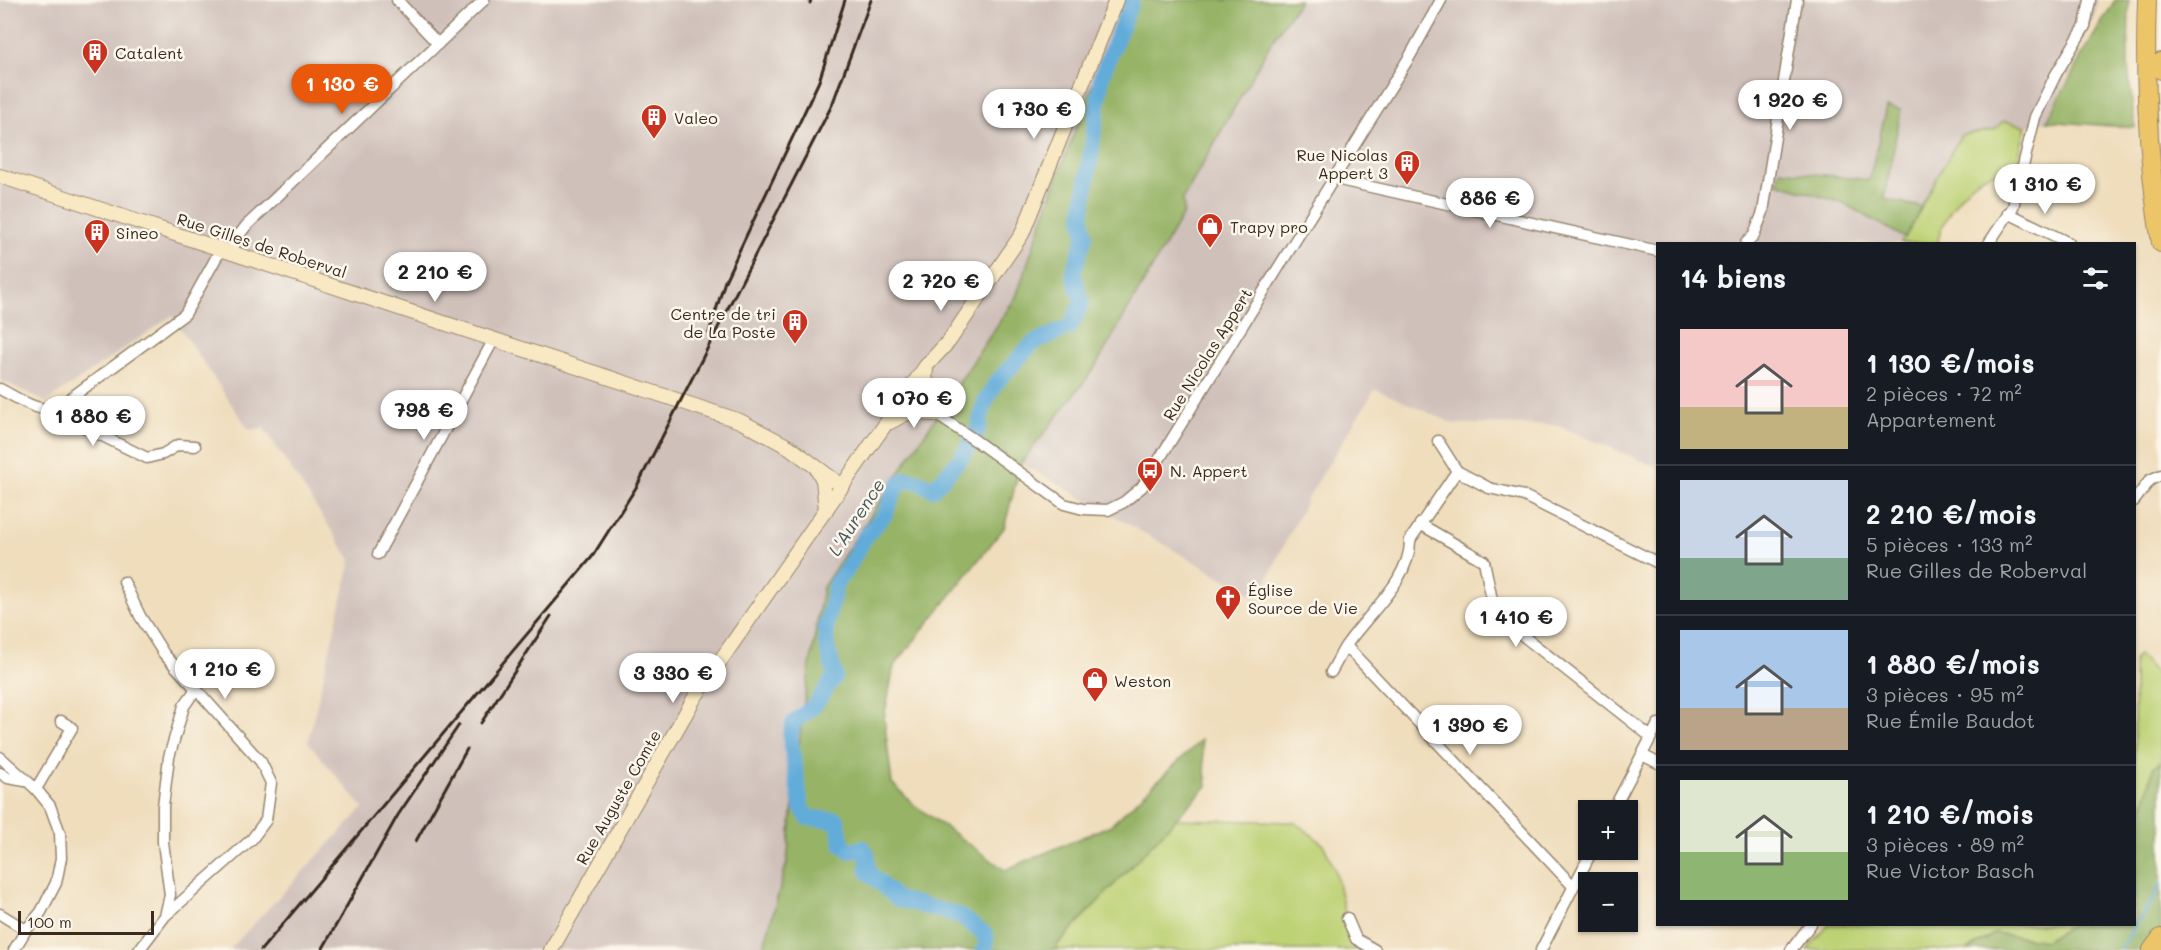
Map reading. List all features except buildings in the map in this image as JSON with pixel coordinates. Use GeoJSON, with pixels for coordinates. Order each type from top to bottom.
{"type":"FeatureCollection","features":[{"type":"Feature","properties":{"kind":"highway"},"geometry":{"type":"LineString","coordinates":[[2147,0],[2146,98],[2150,161],[2161,243]]}},
{"type":"Feature","properties":{"kind":"highway"},"geometry":{"type":"LineString","coordinates":[[2161,62],[2161,70]]}},
{"type":"Feature","properties":{"kind":"highway"},"geometry":{"type":"LineString","coordinates":[[2152,950],[2161,938]]}},
{"type":"Feature","properties":{"kind":"street"},"geometry":{"type":"LineString","coordinates":[[397,0],[438,44]]}},
{"type":"Feature","properties":{"kind":"street"},"geometry":{"type":"LineString","coordinates":[[0,389],[42,409],[49,411],[57,408],[185,314],[226,251],[246,226],[484,0]]}},
{"type":"Feature","properties":{"kind":"street"},"geometry":{"type":"LineString","coordinates":[[936,353],[944,336],[978,288],[1015,228],[1108,0]]}},
{"type":"Feature","properties":{"kind":"street"},"geometry":{"type":"LineString","coordinates":[[936,353],[949,341],[1022,234],[1116,0]]}},
{"type":"Feature","properties":{"kind":"street","name":"Rue Nicolas Appert"},"geometry":{"type":"LineString","coordinates":[[907,395],[1064,504],[1083,509],[1103,510],[1124,502],[1142,488],[1410,56],[1441,0]]}},
{"type":"Feature","properties":{"kind":"street"},"geometry":{"type":"LineString","coordinates":[[1747,242],[1754,235],[1763,212],[1797,0]]}},
{"type":"Feature","properties":{"kind":"street"},"geometry":{"type":"LineString","coordinates":[[1990,242],[2013,207],[2035,117],[2056,74],[2085,26],[2090,0]]}},
{"type":"Feature","properties":{"kind":"street","name":"Rue Gilles de Roberval"},"geometry":{"type":"LineString","coordinates":[[0,176],[740,421],[789,447],[842,486]]}},
{"type":"Feature","properties":{"kind":"street"},"geometry":{"type":"LineString","coordinates":[[1334,176],[1355,184],[1656,252]]}},
{"type":"Feature","properties":{"kind":"street"},"geometry":{"type":"LineString","coordinates":[[2008,213],[2067,242]]}},
{"type":"Feature","properties":{"kind":"street"},"geometry":{"type":"LineString","coordinates":[[378,554],[494,339]]}},
{"type":"Feature","properties":{"kind":"street","name":"Rue Auguste Comte"},"geometry":{"type":"LineString","coordinates":[[551,950],[695,697],[936,353]]}},
{"type":"Feature","properties":{"kind":"street"},"geometry":{"type":"LineString","coordinates":[[926,366],[926,391],[929,403],[936,414]]}},
{"type":"Feature","properties":{"kind":"street"},"geometry":{"type":"LineString","coordinates":[[57,408],[70,420],[147,458],[164,454],[178,445],[195,446]]}},
{"type":"Feature","properties":{"kind":"street"},"geometry":{"type":"LineString","coordinates":[[885,425],[907,413],[936,414]]}},
{"type":"Feature","properties":{"kind":"street"},"geometry":{"type":"LineString","coordinates":[[1438,441],[1457,471],[1489,488],[1524,496],[1656,562]]}},
{"type":"Feature","properties":{"kind":"street"},"geometry":{"type":"LineString","coordinates":[[816,467],[840,470],[860,460]]}},
{"type":"Feature","properties":{"kind":"street"},"geometry":{"type":"LineString","coordinates":[[816,467],[823,480],[826,510]]}},
{"type":"Feature","properties":{"kind":"street"},"geometry":{"type":"LineString","coordinates":[[1331,672],[1346,646],[1368,620],[1405,567],[1410,551],[1410,540],[1457,471]]}},
{"type":"Feature","properties":{"kind":"street"},"geometry":{"type":"LineString","coordinates":[[2136,498],[2150,480],[2161,476]]}},
{"type":"Feature","properties":{"kind":"street"},"geometry":{"type":"LineString","coordinates":[[1420,524],[1484,561],[1493,605],[1503,620],[1651,737]]}},
{"type":"Feature","properties":{"kind":"street"},"geometry":{"type":"LineString","coordinates":[[124,582],[140,616],[164,654],[261,762],[272,783],[266,820],[252,839],[165,916],[139,950]]}},
{"type":"Feature","properties":{"kind":"street"},"geometry":{"type":"LineString","coordinates":[[1346,646],[1573,886]]}},
{"type":"Feature","properties":{"kind":"street"},"geometry":{"type":"LineString","coordinates":[[165,916],[170,895],[163,842],[163,806],[170,757],[181,716],[184,706],[196,689]]}},
{"type":"Feature","properties":{"kind":"street"},"geometry":{"type":"LineString","coordinates":[[36,789],[72,728],[61,720]]}},
{"type":"Feature","properties":{"kind":"street"},"geometry":{"type":"LineString","coordinates":[[1618,800],[1656,728]]}},
{"type":"Feature","properties":{"kind":"street"},"geometry":{"type":"LineString","coordinates":[[1642,755],[1656,762]]}},
{"type":"Feature","properties":{"kind":"street"},"geometry":{"type":"LineString","coordinates":[[0,757],[36,789],[50,806],[60,833],[61,858],[56,883],[41,912],[26,930],[14,950]]}},
{"type":"Feature","properties":{"kind":"street"},"geometry":{"type":"LineString","coordinates":[[0,773],[8,778],[25,781]]}},
{"type":"Feature","properties":{"kind":"street"},"geometry":{"type":"LineString","coordinates":[[1540,950],[1587,860]]}},
{"type":"Feature","properties":{"kind":"street"},"geometry":{"type":"LineString","coordinates":[[0,914],[26,930]]}},
{"type":"Feature","properties":{"kind":"street"},"geometry":{"type":"LineString","coordinates":[[1347,918],[1356,939],[1375,950]]}},
{"type":"Feature","properties":{"kind":"street"},"geometry":{"type":"LineString","coordinates":[[1791,950],[1809,926]]}},
{"type":"Feature","properties":{"kind":"shaded area"},"geometry":{"type":"Polygon","coordinates":[[[0,0],[1125,0],[1054,186],[1016,297],[823,587],[803,708],[787,862],[763,950],[229,950],[363,808],[308,742],[351,560],[264,428],[249,430],[172,316],[46,402],[0,380],[0,0]]]}},
{"type":"Feature","properties":{"kind":"shaded area"},"geometry":{"type":"Polygon","coordinates":[[[1300,0],[2098,0],[2096,12],[2047,121],[2026,126],[2004,121],[1994,130],[1961,135],[1922,207],[1884,199],[1901,110],[1887,108],[1869,180],[1777,183],[1843,203],[1904,237],[1902,242],[1656,242],[1656,467],[1556,425],[1454,424],[1375,389],[1307,499],[1258,598],[1021,463],[1094,369],[1184,212],[1183,199],[1272,41],[1300,0]]]}},
{"type":"Feature","properties":{"kind":"green space"},"geometry":{"type":"Polygon","coordinates":[[[1125,0],[1300,0],[1272,41],[1183,199],[1184,212],[1094,369],[1021,463],[1004,528],[894,666],[884,718],[892,783],[913,804],[1005,870],[1111,825],[1201,740],[1207,786],[1059,943],[1055,950],[763,950],[787,862],[803,708],[823,587],[1016,297],[1054,186],[1125,0]]]}},
{"type":"Feature","properties":{"kind":"green space"},"geometry":{"type":"Polygon","coordinates":[[[2115,0],[2129,0],[2128,67],[2135,128],[2047,121],[2081,57],[2115,0]]]}},
{"type":"Feature","properties":{"kind":"green space"},"geometry":{"type":"Polygon","coordinates":[[[1887,107],[1901,110],[1884,199],[1922,207],[1905,238],[1843,203],[1777,183],[1780,170],[1869,180],[1887,107]]]}},
{"type":"Feature","properties":{"kind":"green space"},"geometry":{"type":"Polygon","coordinates":[[[2003,121],[2026,126],[2014,178],[1996,173],[1986,175],[1976,181],[1950,211],[1938,242],[1902,242],[1961,135],[1994,130],[2003,121]]]}},
{"type":"Feature","properties":{"kind":"green space"},"geometry":{"type":"Polygon","coordinates":[[[2138,655],[2161,678],[2161,762],[2154,766],[2136,835],[2136,657],[2138,655]]]}},
{"type":"Feature","properties":{"kind":"green space"},"geometry":{"type":"Polygon","coordinates":[[[2161,762],[2161,950],[1968,950],[1995,933],[2045,941],[2071,926],[2136,926],[2136,835],[2154,766],[2161,762]]]}},
{"type":"Feature","properties":{"kind":"green space"},"geometry":{"type":"Polygon","coordinates":[[[1175,819],[1295,822],[1323,844],[1335,870],[1347,922],[1370,950],[1055,950],[1175,819]]]}},
{"type":"Feature","properties":{"kind":"green space"},"geometry":{"type":"Polygon","coordinates":[[[1827,926],[2071,926],[2045,941],[1995,933],[1968,950],[1807,950],[1827,926]]]}},
{"type":"Feature","properties":{"kind":"waterway","name":"L'Aurence"},"geometry":{"type":"LineString","coordinates":[[984,950],[986,935],[958,915],[897,899],[868,872],[867,854],[863,848],[850,851],[842,844],[837,820],[808,818],[801,807],[790,736],[794,722],[814,706],[835,676],[826,643],[826,627],[836,583],[847,569],[865,537],[885,514],[897,486],[907,479],[933,489],[961,458],[977,433],[984,405],[995,384],[1032,344],[1071,326],[1082,302],[1073,273],[1085,236],[1082,216],[1102,75],[1132,0]]}},
{"type":"Feature","properties":{"kind":"waterway"},"geometry":{"type":"LineString","coordinates":[[2136,925],[2161,883]]}},
{"type":"Feature","properties":{"kind":"waterway"},"geometry":{"type":"LineString","coordinates":[[2120,950],[2135,926]]}},
{"type":"Feature","properties":{"kind":"railway"},"geometry":{"type":"LineString","coordinates":[[709,333],[725,281],[819,81],[845,0]]}},
{"type":"Feature","properties":{"kind":"railway"},"geometry":{"type":"LineString","coordinates":[[261,950],[592,557],[637,486],[832,105],[871,0]]}},
{"type":"Feature","properties":{"kind":"railway"},"geometry":{"type":"LineString","coordinates":[[481,723],[551,616]]}},
{"type":"Feature","properties":{"kind":"railway"},"geometry":{"type":"LineString","coordinates":[[322,950],[398,815],[459,725]]}},
{"type":"Feature","properties":{"kind":"railway"},"geometry":{"type":"LineString","coordinates":[[416,841],[467,749]]}},
{"type":"Feature","properties":{"kind":"place","name":"Catalent"},"geometry":{"type":"Point","coordinates":[95,75]}},
{"type":"Feature","properties":{"kind":"place","name":"Valeo"},"geometry":{"type":"Point","coordinates":[654,140]}},
{"type":"Feature","properties":{"kind":"place","name":"Rue Nicolas Appert 3"},"geometry":{"type":"Point","coordinates":[1407,186]}},
{"type":"Feature","properties":{"kind":"place","name":"Trapy pro"},"geometry":{"type":"Point","coordinates":[1210,249]}},
{"type":"Feature","properties":{"kind":"place","name":"Sineo"},"geometry":{"type":"Point","coordinates":[97,255]}},
{"type":"Feature","properties":{"kind":"place","name":"Centre de tri de La Poste"},"geometry":{"type":"Point","coordinates":[795,345]}},
{"type":"Feature","properties":{"kind":"place","name":"N. Appert"},"geometry":{"type":"Point","coordinates":[1150,493]}},
{"type":"Feature","properties":{"kind":"place","name":"Église Source de Vie"},"geometry":{"type":"Point","coordinates":[1228,621]}},
{"type":"Feature","properties":{"kind":"place","name":"Weston"},"geometry":{"type":"Point","coordinates":[1095,703]}}]}
